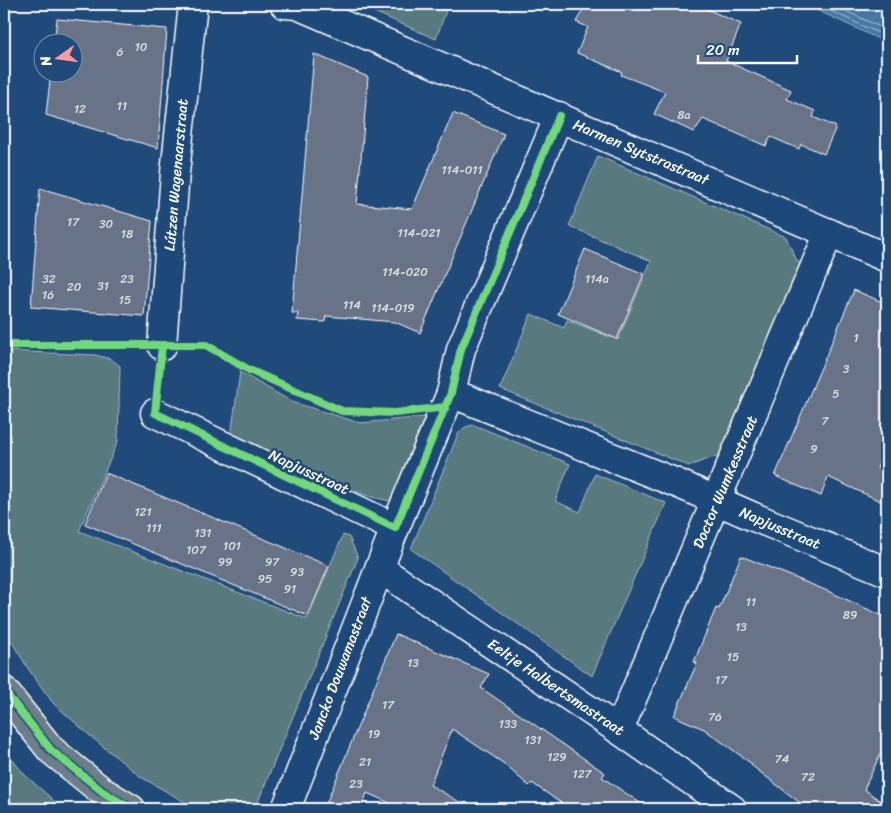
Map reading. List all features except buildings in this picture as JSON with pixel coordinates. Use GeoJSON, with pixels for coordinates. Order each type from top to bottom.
{"type":"FeatureCollection","features":[{"type":"Feature","properties":{"kind":"main road"},"geometry":{"type":"LineString","coordinates":[[4,692],[50,750],[103,792],[131,809]]}},
{"type":"Feature","properties":{"kind":"street","name":"Lútzen Wagenaarstraat"},"geometry":{"type":"LineString","coordinates":[[162,346],[175,173],[193,4]]}},
{"type":"Feature","properties":{"kind":"street","name":"Harmen Sytstrastraat"},"geometry":{"type":"LineString","coordinates":[[284,4],[297,5],[887,258]]}},
{"type":"Feature","properties":{"kind":"street"},"geometry":{"type":"LineString","coordinates":[[395,528],[451,393],[461,349],[559,116]]}},
{"type":"Feature","properties":{"kind":"street","name":"Doctor Wumkesstraat"},"geometry":{"type":"LineString","coordinates":[[619,730],[829,233]]}},
{"type":"Feature","properties":{"kind":"street","name":"Napjusstraat"},"geometry":{"type":"LineString","coordinates":[[451,393],[679,484],[887,572]]}},
{"type":"Feature","properties":{"kind":"street","name":"Napjusstraat"},"geometry":{"type":"LineString","coordinates":[[155,413],[395,528]]}},
{"type":"Feature","properties":{"kind":"street","name":"Jancko Douwamastraat"},"geometry":{"type":"LineString","coordinates":[[286,809],[395,528]]}},
{"type":"Feature","properties":{"kind":"street","name":"Eeltje Halbertsmastraat"},"geometry":{"type":"LineString","coordinates":[[379,568],[619,730],[732,809]]}},
{"type":"Feature","properties":{"kind":"green space"},"geometry":{"type":"Polygon","coordinates":[[[356,4],[448,4],[448,5],[436,39],[356,4]]]}},
{"type":"Feature","properties":{"kind":"green space"},"geometry":{"type":"Polygon","coordinates":[[[598,156],[786,237],[797,261],[804,265],[722,460],[714,457],[689,466],[500,389],[531,314],[564,328],[567,320],[618,340],[651,261],[569,226],[598,156]]]}},
{"type":"Feature","properties":{"kind":"green space"},"geometry":{"type":"Polygon","coordinates":[[[4,351],[95,355],[111,359],[120,366],[118,441],[79,531],[307,619],[343,535],[349,537],[358,558],[255,809],[197,809],[141,777],[53,703],[29,670],[4,629],[4,351]]]}},
{"type":"Feature","properties":{"kind":"green space"},"geometry":{"type":"Polygon","coordinates":[[[240,372],[292,402],[360,423],[425,417],[394,502],[368,496],[258,454],[231,435],[240,372]]]}},
{"type":"Feature","properties":{"kind":"green space"},"geometry":{"type":"Polygon","coordinates":[[[474,425],[570,464],[555,501],[580,512],[595,474],[666,503],[592,676],[411,549],[458,434],[461,430],[474,425]]]}},
{"type":"Feature","properties":{"kind":"green space"},"geometry":{"type":"Polygon","coordinates":[[[4,749],[24,774],[63,809],[4,809],[4,749]]]}},
{"type":"Feature","properties":{"kind":"water"},"geometry":{"type":"Polygon","coordinates":[[[804,4],[872,4],[887,11],[887,43],[804,4]]]}},
{"type":"Feature","properties":{"kind":"cycle path"},"geometry":{"type":"LineString","coordinates":[[162,346],[155,413],[395,528],[451,393],[461,349],[559,116]]}},
{"type":"Feature","properties":{"kind":"cycle path"},"geometry":{"type":"LineString","coordinates":[[4,345],[206,345],[249,370],[342,411],[395,413],[446,407]]}},
{"type":"Feature","properties":{"kind":"cycle path"},"geometry":{"type":"LineString","coordinates":[[4,691],[51,750],[103,792],[131,809]]}}]}
